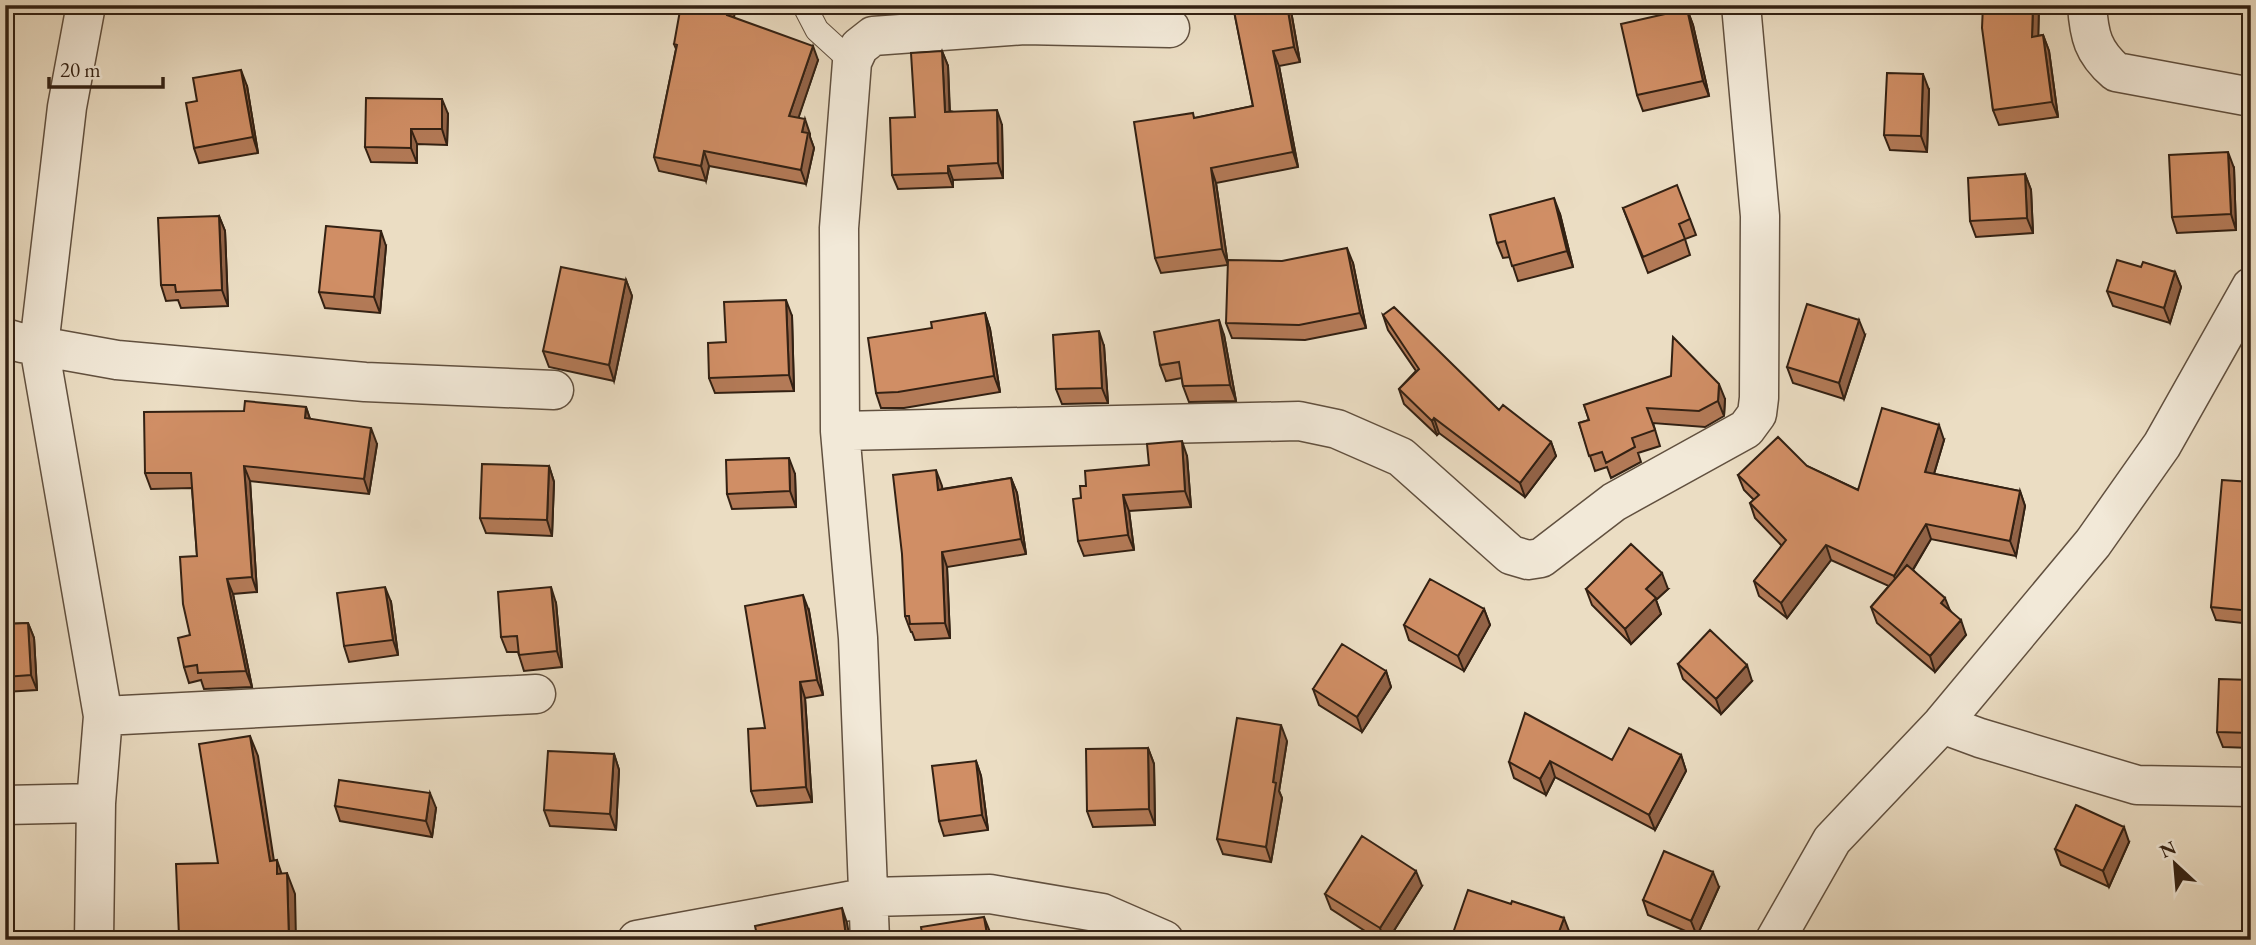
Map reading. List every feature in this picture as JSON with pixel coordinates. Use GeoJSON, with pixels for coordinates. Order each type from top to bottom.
{"type":"FeatureCollection","features":[{"type":"Feature","properties":{"kind":"street"},"geometry":{"type":"LineString","coordinates":[[86,5],[22,342],[103,716],[96,803],[94,940]]}},
{"type":"Feature","properties":{"kind":"street"},"geometry":{"type":"LineString","coordinates":[[840,430],[1299,421],[1337,429],[1401,457],[1511,555],[1528,560],[1541,558],[1614,502],[1746,429],[1757,414],[1760,216],[1741,5]]}},
{"type":"Feature","properties":{"kind":"street"},"geometry":{"type":"LineString","coordinates":[[2087,5],[2092,39],[2100,58],[2116,72],[2251,97]]}},
{"type":"Feature","properties":{"kind":"street"},"geometry":{"type":"LineString","coordinates":[[870,940],[858,638],[840,430],[839,228],[852,62],[859,47],[873,36],[1024,25],[1076,16],[1170,28]]}},
{"type":"Feature","properties":{"kind":"street"},"geometry":{"type":"LineString","coordinates":[[1775,940],[1832,841],[1941,724],[2093,543],[2162,445],[2251,287]]}},
{"type":"Feature","properties":{"kind":"street"},"geometry":{"type":"LineString","coordinates":[[22,342],[117,360],[365,382],[554,390]]}},
{"type":"Feature","properties":{"kind":"street"},"geometry":{"type":"LineString","coordinates":[[103,716],[536,694]]}},
{"type":"Feature","properties":{"kind":"street"},"geometry":{"type":"LineString","coordinates":[[1941,724],[2137,785],[2251,787]]}},
{"type":"Feature","properties":{"kind":"street"},"geometry":{"type":"LineString","coordinates":[[5,805],[96,803]]}},
{"type":"Feature","properties":{"kind":"street"},"geometry":{"type":"LineString","coordinates":[[637,940],[870,897],[990,894],[1102,913],[1164,940]]}},
{"type":"Feature","properties":{"kind":"lane"},"geometry":{"type":"LineString","coordinates":[[804,5],[817,30],[852,62]]}},
{"type":"Feature","properties":{"kind":"building"},"geometry":{"type":"Polygon","coordinates":[[[681,5],[729,5],[727,15],[813,46],[789,116],[805,119],[802,132],[808,133],[801,170],[704,151],[701,166],[654,157],[677,45],[674,44],[681,5]]]}},
{"type":"Feature","properties":{"kind":"building"},"geometry":{"type":"Polygon","coordinates":[[[1287,5],[1294,47],[1273,51],[1293,152],[1211,168],[1222,249],[1155,258],[1134,122],[1193,113],[1194,118],[1253,106],[1233,6],[1287,5]]]}},
{"type":"Feature","properties":{"kind":"building"},"geometry":{"type":"Polygon","coordinates":[[[1983,5],[2033,5],[2032,37],[2043,35],[2052,102],[1993,110],[1982,28],[1983,5]]]}},
{"type":"Feature","properties":{"kind":"building"},"geometry":{"type":"Polygon","coordinates":[[[1687,9],[1703,81],[1637,95],[1621,24],[1687,9]]]}},
{"type":"Feature","properties":{"kind":"building"},"geometry":{"type":"Polygon","coordinates":[[[942,51],[945,112],[997,110],[998,163],[948,166],[948,173],[892,175],[890,118],[915,117],[911,53],[942,51]]]}},
{"type":"Feature","properties":{"kind":"building"},"geometry":{"type":"Polygon","coordinates":[[[241,70],[253,137],[194,148],[186,103],[197,101],[193,78],[241,70]]]}},
{"type":"Feature","properties":{"kind":"building"},"geometry":{"type":"Polygon","coordinates":[[[1887,73],[1923,74],[1921,136],[1884,135],[1887,73]]]}},
{"type":"Feature","properties":{"kind":"building"},"geometry":{"type":"Polygon","coordinates":[[[366,98],[442,99],[442,129],[411,129],[411,148],[365,147],[366,98]]]}},
{"type":"Feature","properties":{"kind":"building"},"geometry":{"type":"Polygon","coordinates":[[[2228,152],[2231,214],[2172,217],[2169,155],[2228,152]]]}},
{"type":"Feature","properties":{"kind":"building"},"geometry":{"type":"Polygon","coordinates":[[[2025,174],[2027,218],[1970,221],[1968,178],[2025,174]]]}},
{"type":"Feature","properties":{"kind":"building"},"geometry":{"type":"Polygon","coordinates":[[[1677,185],[1690,219],[1679,224],[1685,239],[1643,257],[1623,208],[1677,185]]]}},
{"type":"Feature","properties":{"kind":"building"},"geometry":{"type":"Polygon","coordinates":[[[1554,198],[1567,251],[1512,266],[1505,241],[1497,243],[1490,215],[1554,198]]]}},
{"type":"Feature","properties":{"kind":"building"},"geometry":{"type":"Polygon","coordinates":[[[219,216],[222,290],[176,292],[175,285],[161,285],[158,218],[219,216]]]}},
{"type":"Feature","properties":{"kind":"building"},"geometry":{"type":"Polygon","coordinates":[[[326,226],[381,231],[374,297],[319,292],[326,226]]]}},
{"type":"Feature","properties":{"kind":"building"},"geometry":{"type":"Polygon","coordinates":[[[1347,248],[1360,313],[1299,325],[1226,323],[1228,260],[1282,261],[1347,248]]]}},
{"type":"Feature","properties":{"kind":"building"},"geometry":{"type":"Polygon","coordinates":[[[2117,260],[2141,267],[2143,262],[2175,272],[2164,308],[2107,291],[2117,260]]]}},
{"type":"Feature","properties":{"kind":"building"},"geometry":{"type":"Polygon","coordinates":[[[561,267],[626,280],[609,365],[543,351],[561,267]]]}},
{"type":"Feature","properties":{"kind":"building"},"geometry":{"type":"Polygon","coordinates":[[[786,300],[789,375],[709,378],[708,343],[726,342],[724,302],[786,300]]]}},
{"type":"Feature","properties":{"kind":"building"},"geometry":{"type":"Polygon","coordinates":[[[1807,304],[1859,320],[1839,383],[1787,367],[1807,304]]]}},
{"type":"Feature","properties":{"kind":"building"},"geometry":{"type":"Polygon","coordinates":[[[1394,307],[1499,410],[1503,405],[1551,442],[1520,483],[1434,418],[1432,421],[1399,389],[1419,369],[1383,315],[1394,307]]]}},
{"type":"Feature","properties":{"kind":"building"},"geometry":{"type":"Polygon","coordinates":[[[985,313],[994,376],[898,392],[876,393],[868,338],[932,328],[931,322],[985,313]]]}},
{"type":"Feature","properties":{"kind":"building"},"geometry":{"type":"Polygon","coordinates":[[[1219,320],[1230,385],[1183,386],[1179,362],[1160,365],[1154,332],[1219,320]]]}},
{"type":"Feature","properties":{"kind":"building"},"geometry":{"type":"Polygon","coordinates":[[[1099,331],[1102,388],[1056,389],[1053,335],[1099,331]]]}},
{"type":"Feature","properties":{"kind":"building"},"geometry":{"type":"Polygon","coordinates":[[[1673,337],[1719,384],[1718,401],[1699,411],[1647,408],[1655,430],[1632,438],[1635,447],[1606,463],[1602,452],[1589,456],[1579,423],[1589,420],[1584,405],[1671,376],[1673,337]]]}},
{"type":"Feature","properties":{"kind":"building"},"geometry":{"type":"Polygon","coordinates":[[[245,401],[306,407],[305,418],[371,428],[364,479],[244,466],[252,577],[227,579],[246,671],[198,673],[197,665],[184,667],[178,638],[190,635],[183,604],[180,557],[197,556],[191,473],[145,473],[144,412],[244,411],[245,401]]]}},
{"type":"Feature","properties":{"kind":"building"},"geometry":{"type":"Polygon","coordinates":[[[1882,408],[1939,425],[1925,472],[2020,491],[2010,541],[1926,524],[1894,576],[1826,545],[1781,603],[1754,581],[1786,540],[1750,503],[1759,495],[1738,475],[1778,437],[1807,466],[1858,490],[1882,408]]]}},
{"type":"Feature","properties":{"kind":"building"},"geometry":{"type":"Polygon","coordinates":[[[1182,441],[1185,491],[1123,495],[1128,535],[1078,541],[1073,499],[1081,498],[1080,486],[1086,486],[1085,471],[1149,465],[1147,444],[1182,441]]]}},
{"type":"Feature","properties":{"kind":"building"},"geometry":{"type":"Polygon","coordinates":[[[789,458],[790,491],[727,494],[726,460],[789,458]]]}},
{"type":"Feature","properties":{"kind":"building"},"geometry":{"type":"Polygon","coordinates":[[[482,464],[549,466],[547,520],[480,518],[482,464]]]}},
{"type":"Feature","properties":{"kind":"building"},"geometry":{"type":"Polygon","coordinates":[[[936,470],[938,490],[1011,478],[1021,539],[942,552],[945,623],[910,624],[909,616],[905,616],[902,554],[893,475],[936,470]]]}},
{"type":"Feature","properties":{"kind":"building"},"geometry":{"type":"Polygon","coordinates":[[[2222,480],[2251,482],[2251,611],[2211,607],[2222,480]]]}},
{"type":"Feature","properties":{"kind":"building"},"geometry":{"type":"Polygon","coordinates":[[[1631,544],[1662,573],[1646,589],[1656,598],[1625,629],[1586,589],[1631,544]]]}},
{"type":"Feature","properties":{"kind":"building"},"geometry":{"type":"Polygon","coordinates":[[[1907,565],[1945,598],[1941,603],[1961,620],[1930,656],[1871,607],[1907,565]]]}},
{"type":"Feature","properties":{"kind":"building"},"geometry":{"type":"Polygon","coordinates":[[[1430,579],[1484,609],[1458,656],[1404,625],[1430,579]]]}},
{"type":"Feature","properties":{"kind":"building"},"geometry":{"type":"Polygon","coordinates":[[[385,587],[393,640],[344,646],[337,593],[385,587]]]}},
{"type":"Feature","properties":{"kind":"building"},"geometry":{"type":"Polygon","coordinates":[[[551,587],[557,651],[519,655],[517,636],[501,637],[498,592],[551,587]]]}},
{"type":"Feature","properties":{"kind":"building"},"geometry":{"type":"Polygon","coordinates":[[[803,595],[817,680],[800,682],[806,787],[751,791],[748,729],[765,728],[745,606],[803,595]]]}},
{"type":"Feature","properties":{"kind":"building"},"geometry":{"type":"Polygon","coordinates":[[[28,623],[31,675],[5,677],[5,624],[28,623]]]}},
{"type":"Feature","properties":{"kind":"building"},"geometry":{"type":"Polygon","coordinates":[[[1710,630],[1747,665],[1716,699],[1678,664],[1710,630]]]}},
{"type":"Feature","properties":{"kind":"building"},"geometry":{"type":"Polygon","coordinates":[[[1342,644],[1386,671],[1357,717],[1313,689],[1342,644]]]}},
{"type":"Feature","properties":{"kind":"building"},"geometry":{"type":"Polygon","coordinates":[[[2219,679],[2251,680],[2251,733],[2217,732],[2219,679]]]}},
{"type":"Feature","properties":{"kind":"building"},"geometry":{"type":"Polygon","coordinates":[[[1525,713],[1612,760],[1629,728],[1681,755],[1649,815],[1550,761],[1540,779],[1509,762],[1525,713]]]}},
{"type":"Feature","properties":{"kind":"building"},"geometry":{"type":"Polygon","coordinates":[[[1237,718],[1281,725],[1273,782],[1276,783],[1266,847],[1217,839],[1237,718]]]}},
{"type":"Feature","properties":{"kind":"building"},"geometry":{"type":"Polygon","coordinates":[[[250,736],[270,861],[277,860],[277,874],[287,873],[289,940],[183,940],[179,936],[176,864],[218,863],[199,744],[250,736]]]}},
{"type":"Feature","properties":{"kind":"building"},"geometry":{"type":"Polygon","coordinates":[[[1148,748],[1149,809],[1087,811],[1086,749],[1148,748]]]}},
{"type":"Feature","properties":{"kind":"building"},"geometry":{"type":"Polygon","coordinates":[[[548,751],[614,754],[610,814],[544,810],[548,751]]]}},
{"type":"Feature","properties":{"kind":"building"},"geometry":{"type":"Polygon","coordinates":[[[976,761],[982,815],[939,821],[932,766],[976,761]]]}},
{"type":"Feature","properties":{"kind":"building"},"geometry":{"type":"Polygon","coordinates":[[[339,780],[430,793],[426,821],[335,806],[339,780]]]}},
{"type":"Feature","properties":{"kind":"building"},"geometry":{"type":"Polygon","coordinates":[[[2076,805],[2124,827],[2103,871],[2055,849],[2076,805]]]}},
{"type":"Feature","properties":{"kind":"building"},"geometry":{"type":"Polygon","coordinates":[[[1362,836],[1416,871],[1380,928],[1325,894],[1362,836]]]}},
{"type":"Feature","properties":{"kind":"building"},"geometry":{"type":"Polygon","coordinates":[[[1664,851],[1713,872],[1691,921],[1643,900],[1664,851]]]}},
{"type":"Feature","properties":{"kind":"building"},"geometry":{"type":"Polygon","coordinates":[[[1468,890],[1564,918],[1556,940],[1474,940],[1453,933],[1468,890]]]}},
{"type":"Feature","properties":{"kind":"building"},"geometry":{"type":"Polygon","coordinates":[[[842,908],[846,936],[850,940],[758,940],[755,926],[842,908]]]}},
{"type":"Feature","properties":{"kind":"building"},"geometry":{"type":"Polygon","coordinates":[[[984,917],[988,940],[923,940],[921,927],[984,917]]]}}]}
